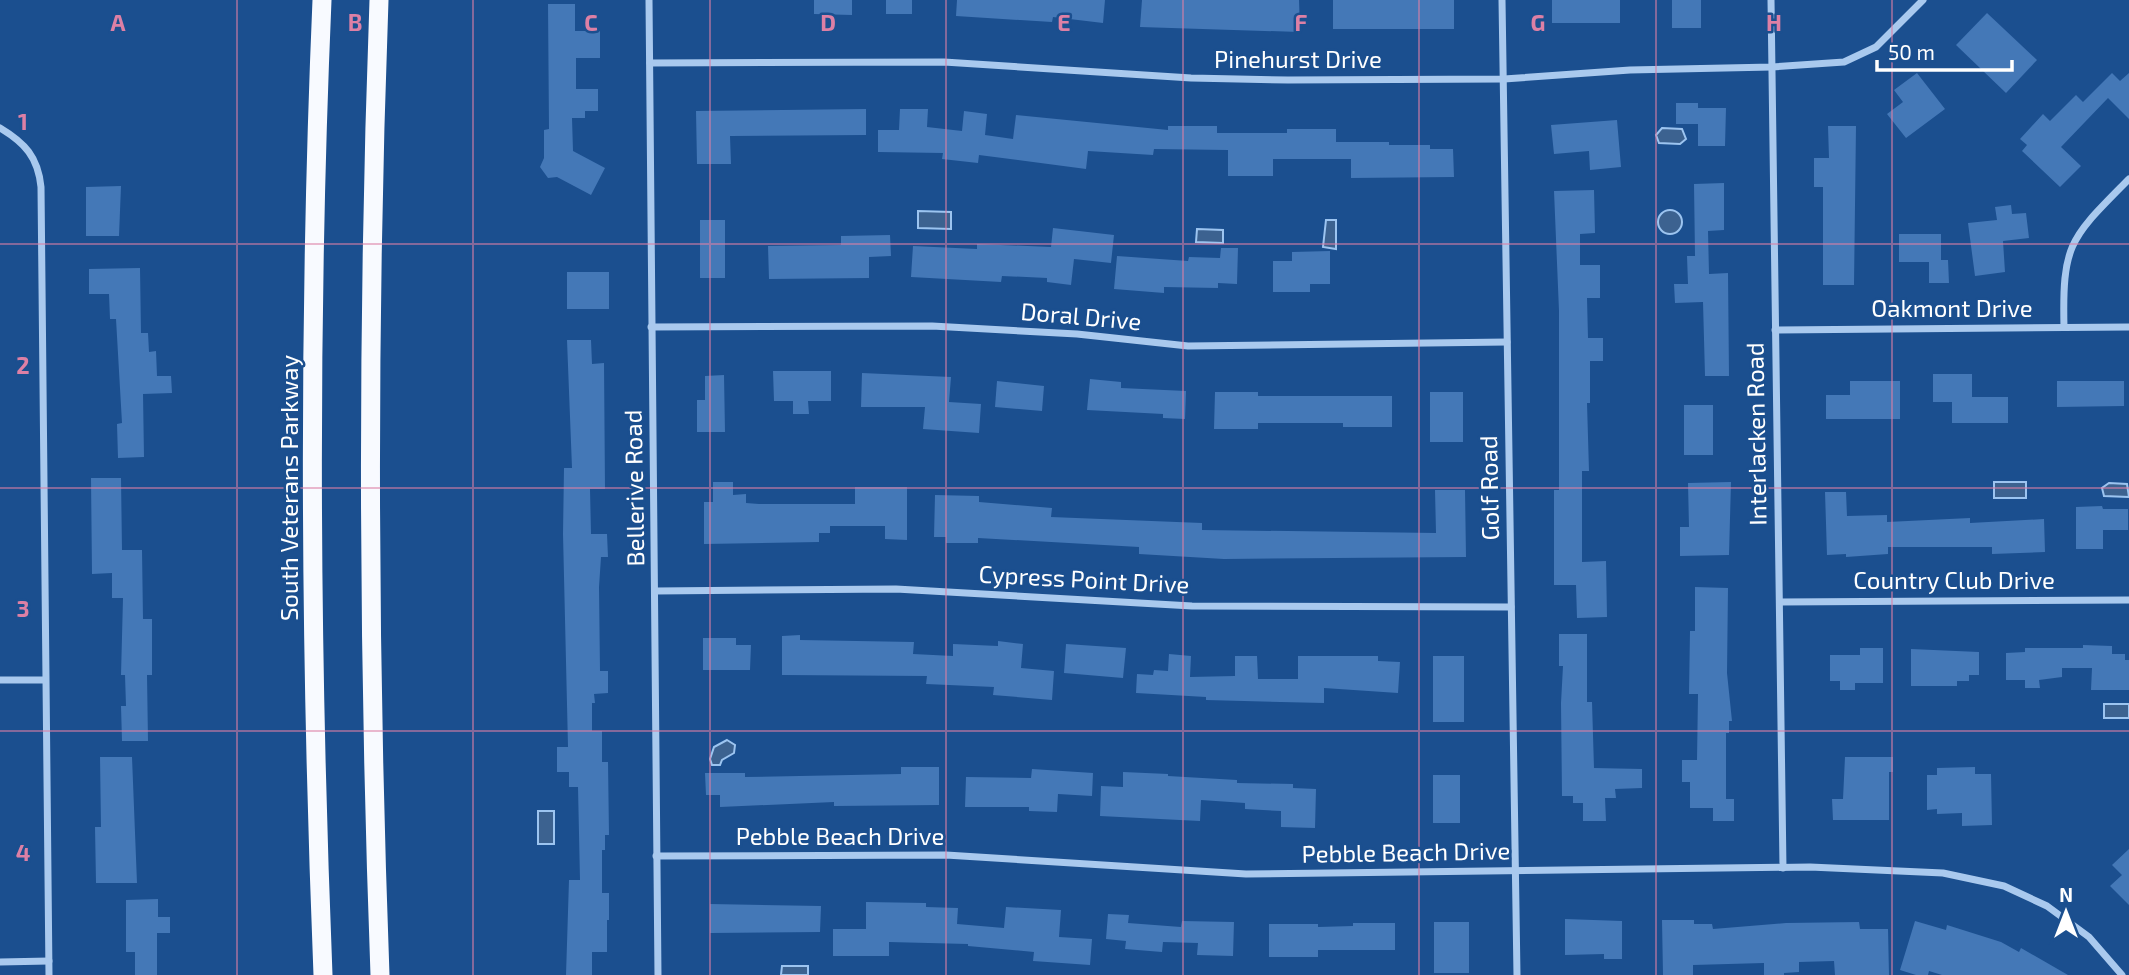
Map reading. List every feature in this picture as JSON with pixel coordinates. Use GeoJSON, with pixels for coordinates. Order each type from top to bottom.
{"type":"FeatureCollection","features":[{"type":"Feature","properties":{"kind":"highway","name":"South Veterans Parkway"},"geometry":{"type":"LineString","coordinates":[[322,0],[315,271],[314,552],[323,975]]}},
{"type":"Feature","properties":{"kind":"highway"},"geometry":{"type":"LineString","coordinates":[[379,0],[373,629],[380,975]]}},
{"type":"Feature","properties":{"kind":"street","name":"Bellerive Road"},"geometry":{"type":"LineString","coordinates":[[649,0],[658,975]]}},
{"type":"Feature","properties":{"kind":"street","name":"Golf Road"},"geometry":{"type":"LineString","coordinates":[[1502,0],[1517,975]]}},
{"type":"Feature","properties":{"kind":"street","name":"Interlacken Road"},"geometry":{"type":"LineString","coordinates":[[1771,0],[1783,868]]}},
{"type":"Feature","properties":{"kind":"street","name":"Pinehurst Drive"},"geometry":{"type":"LineString","coordinates":[[650,63],[898,61],[1191,78],[1504,79],[1630,70],[1772,67],[1844,62],[1876,47],[1923,0]]}},
{"type":"Feature","properties":{"kind":"street"},"geometry":{"type":"LineString","coordinates":[[0,128],[27,147],[39,167],[49,975]]}},
{"type":"Feature","properties":{"kind":"street"},"geometry":{"type":"LineString","coordinates":[[2064,327],[2067,255],[2075,237],[2089,219],[2129,179]]}},
{"type":"Feature","properties":{"kind":"street","name":"Doral Drive"},"geometry":{"type":"LineString","coordinates":[[651,327],[932,326],[1077,334],[1188,346],[1507,342]]}},
{"type":"Feature","properties":{"kind":"street","name":"Oakmont Drive"},"geometry":{"type":"LineString","coordinates":[[1775,330],[2129,327]]}},
{"type":"Feature","properties":{"kind":"street","name":"Cypress Point Drive"},"geometry":{"type":"LineString","coordinates":[[656,591],[896,589],[1192,606],[1511,607]]}},
{"type":"Feature","properties":{"kind":"street","name":"Country Club Drive"},"geometry":{"type":"LineString","coordinates":[[1780,602],[2129,600]]}},
{"type":"Feature","properties":{"kind":"street"},"geometry":{"type":"LineString","coordinates":[[0,680],[45,680]]}},
{"type":"Feature","properties":{"kind":"street","name":"Pebble Beach Drive"},"geometry":{"type":"LineString","coordinates":[[656,856],[946,855],[1246,874],[1783,868],[1943,873],[2004,886],[2048,906],[2069,920],[2110,959],[2122,975]]}},
{"type":"Feature","properties":{"kind":"street"},"geometry":{"type":"LineString","coordinates":[[0,962],[49,961]]}},
{"type":"Feature","properties":{"kind":"water"},"geometry":{"type":"Polygon","coordinates":[[[1662,128],[1682,129],[1686,139],[1680,144],[1659,143],[1656,135],[1662,128]]]}},
{"type":"Feature","properties":{"kind":"water"},"geometry":{"type":"Polygon","coordinates":[[[1670,210],[1679,213],[1682,222],[1679,231],[1670,234],[1661,231],[1658,222],[1661,213],[1670,210]]]}},
{"type":"Feature","properties":{"kind":"water"},"geometry":{"type":"Polygon","coordinates":[[[918,211],[951,212],[951,229],[918,228],[918,211]]]}},
{"type":"Feature","properties":{"kind":"water"},"geometry":{"type":"Polygon","coordinates":[[[1326,220],[1336,220],[1336,249],[1323,247],[1326,220]]]}},
{"type":"Feature","properties":{"kind":"water"},"geometry":{"type":"Polygon","coordinates":[[[1197,229],[1223,230],[1223,243],[1196,242],[1197,229]]]}},
{"type":"Feature","properties":{"kind":"water"},"geometry":{"type":"Polygon","coordinates":[[[1994,482],[2026,482],[2026,498],[1994,498],[1994,482]]]}},
{"type":"Feature","properties":{"kind":"water"},"geometry":{"type":"Polygon","coordinates":[[[2109,483],[2127,484],[2129,497],[2104,496],[2102,488],[2109,483]]]}},
{"type":"Feature","properties":{"kind":"water"},"geometry":{"type":"Polygon","coordinates":[[[2104,704],[2129,704],[2129,718],[2104,718],[2104,704]]]}},
{"type":"Feature","properties":{"kind":"water"},"geometry":{"type":"Polygon","coordinates":[[[727,740],[735,745],[734,753],[722,760],[720,765],[712,765],[710,759],[714,747],[727,740]]]}},
{"type":"Feature","properties":{"kind":"water"},"geometry":{"type":"Polygon","coordinates":[[[538,811],[554,811],[554,844],[538,844],[538,811]]]}},
{"type":"Feature","properties":{"kind":"water"},"geometry":{"type":"Polygon","coordinates":[[[782,966],[808,966],[808,975],[781,975],[782,966]]]}},
{"type":"Feature","properties":{"kind":"building"},"geometry":{"type":"Polygon","coordinates":[[[814,0],[852,0],[852,15],[814,14],[814,0]]]}},
{"type":"Feature","properties":{"kind":"building"},"geometry":{"type":"Polygon","coordinates":[[[886,0],[912,0],[912,14],[886,14],[886,0]]]}},
{"type":"Feature","properties":{"kind":"building"},"geometry":{"type":"Polygon","coordinates":[[[957,0],[1105,0],[1103,23],[1053,17],[1052,22],[956,16],[957,0]]]}},
{"type":"Feature","properties":{"kind":"building"},"geometry":{"type":"Polygon","coordinates":[[[1142,0],[1299,0],[1300,32],[1140,27],[1142,0]]]}},
{"type":"Feature","properties":{"kind":"building"},"geometry":{"type":"Polygon","coordinates":[[[1333,0],[1454,0],[1454,29],[1333,29],[1333,0]]]}},
{"type":"Feature","properties":{"kind":"building"},"geometry":{"type":"Polygon","coordinates":[[[1552,0],[1620,0],[1620,23],[1552,23],[1552,0]]]}},
{"type":"Feature","properties":{"kind":"building"},"geometry":{"type":"Polygon","coordinates":[[[1672,0],[1701,0],[1701,28],[1672,28],[1672,0]]]}},
{"type":"Feature","properties":{"kind":"building"},"geometry":{"type":"Polygon","coordinates":[[[548,4],[575,4],[575,31],[600,31],[600,58],[576,58],[576,89],[598,89],[598,111],[585,111],[585,118],[572,118],[573,151],[605,168],[591,195],[557,177],[548,178],[540,167],[544,158],[544,130],[549,129],[548,4]]]}},
{"type":"Feature","properties":{"kind":"building"},"geometry":{"type":"Polygon","coordinates":[[[1987,13],[2037,60],[2006,93],[1956,45],[1987,13]]]}},
{"type":"Feature","properties":{"kind":"building"},"geometry":{"type":"Polygon","coordinates":[[[1917,73],[1945,109],[1906,138],[1887,114],[1903,102],[1894,90],[1917,73]]]}},
{"type":"Feature","properties":{"kind":"building"},"geometry":{"type":"Polygon","coordinates":[[[2112,73],[2120,81],[2129,73],[2129,119],[2108,98],[2061,147],[2081,166],[2060,187],[2022,151],[2027,145],[2020,139],[2043,114],[2050,121],[2076,95],[2083,102],[2112,73]]]}},
{"type":"Feature","properties":{"kind":"building"},"geometry":{"type":"Polygon","coordinates":[[[1676,103],[1698,103],[1698,108],[1726,108],[1725,146],[1698,146],[1698,124],[1676,124],[1676,103]]]}},
{"type":"Feature","properties":{"kind":"building"},"geometry":{"type":"Polygon","coordinates":[[[866,109],[866,135],[730,136],[731,164],[697,164],[696,111],[866,109]]]}},
{"type":"Feature","properties":{"kind":"building"},"geometry":{"type":"Polygon","coordinates":[[[900,109],[928,109],[927,127],[962,131],[964,111],[987,114],[985,135],[1013,139],[1016,115],[1168,130],[1168,126],[1217,126],[1217,133],[1287,133],[1287,129],[1336,129],[1336,142],[1389,142],[1389,145],[1430,145],[1430,149],[1453,149],[1454,177],[1351,178],[1351,159],[1273,159],[1273,176],[1228,176],[1228,150],[1154,149],[1153,155],[1088,151],[1086,169],[979,155],[978,163],[942,159],[943,153],[878,152],[878,130],[899,130],[900,109]]]}},
{"type":"Feature","properties":{"kind":"building"},"geometry":{"type":"Polygon","coordinates":[[[1617,120],[1621,167],[1590,170],[1589,151],[1554,154],[1551,125],[1617,120]]]}},
{"type":"Feature","properties":{"kind":"building"},"geometry":{"type":"Polygon","coordinates":[[[1828,126],[1856,126],[1854,285],[1823,285],[1823,187],[1814,187],[1814,158],[1829,158],[1828,126]]]}},
{"type":"Feature","properties":{"kind":"building"},"geometry":{"type":"Polygon","coordinates":[[[1724,183],[1724,230],[1708,231],[1709,274],[1728,273],[1729,376],[1705,376],[1703,302],[1675,303],[1674,284],[1688,284],[1687,256],[1695,256],[1694,184],[1724,183]]]}},
{"type":"Feature","properties":{"kind":"building"},"geometry":{"type":"Polygon","coordinates":[[[121,186],[119,236],[86,236],[86,187],[121,186]]]}},
{"type":"Feature","properties":{"kind":"building"},"geometry":{"type":"Polygon","coordinates":[[[1594,190],[1595,233],[1580,234],[1580,265],[1600,265],[1600,298],[1587,298],[1588,338],[1603,338],[1603,361],[1590,361],[1590,403],[1587,403],[1589,471],[1582,471],[1582,562],[1606,561],[1607,617],[1577,618],[1576,585],[1554,585],[1554,490],[1559,490],[1559,311],[1554,191],[1594,190]]]}},
{"type":"Feature","properties":{"kind":"building"},"geometry":{"type":"Polygon","coordinates":[[[2011,205],[2012,214],[2026,213],[2029,238],[2003,241],[2005,272],[1975,276],[1968,223],[1997,220],[1995,207],[2011,205]]]}},
{"type":"Feature","properties":{"kind":"building"},"geometry":{"type":"Polygon","coordinates":[[[700,220],[725,220],[725,278],[700,278],[700,220]]]}},
{"type":"Feature","properties":{"kind":"building"},"geometry":{"type":"Polygon","coordinates":[[[1053,228],[1114,235],[1111,263],[1074,259],[1071,285],[1047,282],[1047,278],[1002,276],[1001,282],[911,277],[913,246],[977,249],[977,244],[1051,247],[1053,228]]]}},
{"type":"Feature","properties":{"kind":"building"},"geometry":{"type":"Polygon","coordinates":[[[1899,234],[1941,234],[1941,260],[1948,260],[1949,283],[1929,283],[1929,262],[1899,262],[1899,234]]]}},
{"type":"Feature","properties":{"kind":"building"},"geometry":{"type":"Polygon","coordinates":[[[890,235],[891,256],[869,257],[869,278],[769,279],[768,246],[841,245],[841,236],[890,235]]]}},
{"type":"Feature","properties":{"kind":"building"},"geometry":{"type":"Polygon","coordinates":[[[1221,248],[1238,248],[1237,284],[1218,283],[1218,288],[1164,287],[1164,293],[1114,289],[1117,256],[1188,261],[1189,257],[1220,258],[1221,248]]]}},
{"type":"Feature","properties":{"kind":"building"},"geometry":{"type":"Polygon","coordinates":[[[1330,251],[1330,284],[1310,284],[1310,292],[1273,292],[1273,261],[1292,261],[1292,252],[1330,251]]]}},
{"type":"Feature","properties":{"kind":"building"},"geometry":{"type":"Polygon","coordinates":[[[140,268],[141,333],[148,333],[149,352],[156,351],[157,376],[171,376],[172,393],[143,394],[144,457],[118,458],[117,424],[122,423],[116,319],[110,319],[109,294],[89,294],[89,269],[140,268]]]}},
{"type":"Feature","properties":{"kind":"building"},"geometry":{"type":"Polygon","coordinates":[[[567,272],[609,272],[609,309],[567,309],[567,272]]]}},
{"type":"Feature","properties":{"kind":"building"},"geometry":{"type":"Polygon","coordinates":[[[567,340],[591,340],[592,364],[604,363],[605,489],[590,489],[591,534],[607,534],[608,557],[601,557],[599,587],[600,671],[608,671],[608,693],[594,694],[592,731],[602,731],[602,762],[608,762],[609,835],[605,835],[605,850],[602,850],[602,893],[609,893],[609,920],[607,952],[592,952],[592,975],[566,975],[569,880],[580,880],[578,787],[569,787],[569,772],[557,772],[557,747],[568,747],[563,534],[564,468],[572,468],[567,340]]]}},
{"type":"Feature","properties":{"kind":"building"},"geometry":{"type":"Polygon","coordinates":[[[773,371],[831,371],[831,401],[808,401],[809,414],[793,414],[793,401],[774,401],[773,371]]]}},
{"type":"Feature","properties":{"kind":"building"},"geometry":{"type":"Polygon","coordinates":[[[862,373],[951,377],[949,402],[981,404],[979,433],[923,429],[925,407],[861,407],[862,373]]]}},
{"type":"Feature","properties":{"kind":"building"},"geometry":{"type":"Polygon","coordinates":[[[1933,374],[1972,374],[1972,397],[2008,397],[2008,423],[1952,423],[1952,402],[1933,402],[1933,374]]]}},
{"type":"Feature","properties":{"kind":"building"},"geometry":{"type":"Polygon","coordinates":[[[724,375],[725,432],[697,432],[697,400],[705,400],[705,376],[724,375]]]}},
{"type":"Feature","properties":{"kind":"building"},"geometry":{"type":"Polygon","coordinates":[[[1090,379],[1121,382],[1121,388],[1186,391],[1185,419],[1163,418],[1163,414],[1087,410],[1090,379]]]}},
{"type":"Feature","properties":{"kind":"building"},"geometry":{"type":"Polygon","coordinates":[[[997,381],[1044,386],[1042,411],[995,407],[997,381]]]}},
{"type":"Feature","properties":{"kind":"building"},"geometry":{"type":"Polygon","coordinates":[[[1850,381],[1900,381],[1900,419],[1826,419],[1826,395],[1850,395],[1850,381]]]}},
{"type":"Feature","properties":{"kind":"building"},"geometry":{"type":"Polygon","coordinates":[[[2057,381],[2124,381],[2124,406],[2057,407],[2057,381]]]}},
{"type":"Feature","properties":{"kind":"building"},"geometry":{"type":"Polygon","coordinates":[[[1215,392],[1258,392],[1258,396],[1392,396],[1392,427],[1343,427],[1343,423],[1258,423],[1258,429],[1214,429],[1215,392]]]}},
{"type":"Feature","properties":{"kind":"building"},"geometry":{"type":"Polygon","coordinates":[[[1430,392],[1463,392],[1463,442],[1430,442],[1430,392]]]}},
{"type":"Feature","properties":{"kind":"building"},"geometry":{"type":"Polygon","coordinates":[[[1684,405],[1713,405],[1713,455],[1684,455],[1684,405]]]}},
{"type":"Feature","properties":{"kind":"building"},"geometry":{"type":"Polygon","coordinates":[[[91,478],[121,478],[122,550],[142,550],[143,619],[152,619],[152,675],[147,675],[148,741],[122,741],[121,706],[126,706],[125,675],[121,675],[123,598],[112,598],[112,573],[92,574],[91,478]]]}},
{"type":"Feature","properties":{"kind":"building"},"geometry":{"type":"Polygon","coordinates":[[[713,482],[733,482],[733,495],[746,494],[746,503],[759,504],[855,504],[855,487],[907,487],[907,540],[885,539],[885,526],[830,526],[830,533],[819,533],[819,542],[704,544],[704,502],[713,502],[713,482]]]}},
{"type":"Feature","properties":{"kind":"building"},"geometry":{"type":"Polygon","coordinates":[[[1731,482],[1729,555],[1680,556],[1680,527],[1689,527],[1688,483],[1731,482]]]}},
{"type":"Feature","properties":{"kind":"building"},"geometry":{"type":"Polygon","coordinates":[[[1435,490],[1465,490],[1466,557],[1224,559],[1139,554],[1139,547],[978,538],[978,543],[946,543],[946,537],[934,537],[935,495],[979,496],[979,502],[1052,508],[1051,517],[1202,523],[1202,530],[1436,533],[1435,490]]]}},
{"type":"Feature","properties":{"kind":"building"},"geometry":{"type":"Polygon","coordinates":[[[1825,492],[1846,492],[1847,516],[1887,515],[1887,522],[1970,518],[1970,523],[2044,519],[2045,552],[1992,554],[1992,547],[1888,547],[1888,554],[1846,557],[1846,554],[1827,555],[1825,492]]]}},
{"type":"Feature","properties":{"kind":"building"},"geometry":{"type":"Polygon","coordinates":[[[2102,506],[2103,509],[2128,509],[2128,530],[2103,530],[2103,549],[2076,549],[2076,507],[2102,506]]]}},
{"type":"Feature","properties":{"kind":"building"},"geometry":{"type":"Polygon","coordinates":[[[1695,587],[1728,588],[1727,673],[1732,721],[1729,721],[1729,733],[1726,733],[1726,799],[1734,799],[1734,821],[1713,821],[1713,808],[1690,808],[1690,782],[1682,782],[1682,760],[1697,760],[1698,694],[1689,694],[1690,631],[1695,631],[1695,587]]]}},
{"type":"Feature","properties":{"kind":"building"},"geometry":{"type":"Polygon","coordinates":[[[1559,634],[1587,634],[1587,702],[1592,702],[1594,768],[1642,769],[1642,788],[1615,789],[1616,798],[1605,798],[1606,821],[1583,821],[1583,803],[1573,803],[1573,796],[1562,796],[1563,666],[1559,666],[1559,634]]]}},
{"type":"Feature","properties":{"kind":"building"},"geometry":{"type":"Polygon","coordinates":[[[800,635],[800,640],[914,642],[913,654],[953,656],[953,644],[998,646],[998,641],[1023,644],[1021,668],[1054,671],[1052,700],[993,695],[994,687],[926,684],[927,676],[782,675],[782,636],[800,635]]]}},
{"type":"Feature","properties":{"kind":"building"},"geometry":{"type":"Polygon","coordinates":[[[703,638],[736,638],[736,645],[751,645],[750,670],[703,670],[703,638]]]}},
{"type":"Feature","properties":{"kind":"building"},"geometry":{"type":"Polygon","coordinates":[[[1066,644],[1126,648],[1123,678],[1064,673],[1066,644]]]}},
{"type":"Feature","properties":{"kind":"building"},"geometry":{"type":"Polygon","coordinates":[[[2083,645],[2112,646],[2112,654],[2125,654],[2125,660],[2129,660],[2129,690],[2091,690],[2092,668],[2062,668],[2062,677],[2039,680],[2040,688],[2025,688],[2025,680],[2006,680],[2006,653],[2025,652],[2025,648],[2083,648],[2083,645]]]}},
{"type":"Feature","properties":{"kind":"building"},"geometry":{"type":"Polygon","coordinates":[[[1860,648],[1883,648],[1883,683],[1855,683],[1855,690],[1840,690],[1840,681],[1830,681],[1830,655],[1860,655],[1860,648]]]}},
{"type":"Feature","properties":{"kind":"building"},"geometry":{"type":"Polygon","coordinates":[[[1911,649],[1979,652],[1979,675],[1969,675],[1969,681],[1957,681],[1957,686],[1911,686],[1911,649]]]}},
{"type":"Feature","properties":{"kind":"building"},"geometry":{"type":"Polygon","coordinates":[[[1169,654],[1191,656],[1190,677],[1235,676],[1235,656],[1257,656],[1258,679],[1298,679],[1298,656],[1378,656],[1378,661],[1400,662],[1398,693],[1324,688],[1324,703],[1206,700],[1206,697],[1136,693],[1137,674],[1153,675],[1154,670],[1168,671],[1169,654]]]}},
{"type":"Feature","properties":{"kind":"building"},"geometry":{"type":"Polygon","coordinates":[[[1433,656],[1464,656],[1464,722],[1433,722],[1433,656]]]}},
{"type":"Feature","properties":{"kind":"building"},"geometry":{"type":"Polygon","coordinates":[[[100,757],[132,757],[137,883],[96,883],[95,827],[101,827],[100,757]]]}},
{"type":"Feature","properties":{"kind":"building"},"geometry":{"type":"Polygon","coordinates":[[[1845,757],[1893,757],[1893,772],[1889,772],[1889,820],[1833,820],[1832,799],[1843,799],[1845,757]]]}},
{"type":"Feature","properties":{"kind":"building"},"geometry":{"type":"Polygon","coordinates":[[[901,767],[939,767],[939,805],[834,806],[834,802],[720,807],[720,795],[706,795],[705,773],[745,773],[745,777],[901,774],[901,767]]]}},
{"type":"Feature","properties":{"kind":"building"},"geometry":{"type":"Polygon","coordinates":[[[1975,767],[1975,774],[1991,774],[1992,825],[1962,826],[1962,813],[1937,814],[1937,809],[1927,810],[1927,775],[1937,775],[1937,768],[1975,767]]]}},
{"type":"Feature","properties":{"kind":"building"},"geometry":{"type":"Polygon","coordinates":[[[1032,769],[1093,773],[1092,796],[1058,794],[1057,812],[1029,811],[1029,807],[965,807],[966,777],[1031,778],[1032,769]]]}},
{"type":"Feature","properties":{"kind":"building"},"geometry":{"type":"Polygon","coordinates":[[[1123,772],[1237,780],[1237,783],[1293,784],[1293,788],[1316,789],[1315,828],[1281,827],[1281,811],[1245,809],[1245,803],[1201,800],[1200,821],[1100,816],[1101,786],[1123,787],[1123,772]]]}},
{"type":"Feature","properties":{"kind":"building"},"geometry":{"type":"Polygon","coordinates":[[[1433,775],[1460,775],[1460,823],[1433,823],[1433,775]]]}},
{"type":"Feature","properties":{"kind":"building"},"geometry":{"type":"Polygon","coordinates":[[[2129,849],[2129,905],[2110,886],[2122,875],[2112,865],[2129,849]]]}},
{"type":"Feature","properties":{"kind":"building"},"geometry":{"type":"Polygon","coordinates":[[[158,899],[158,917],[170,917],[170,933],[157,933],[157,975],[135,975],[135,952],[126,952],[126,900],[158,899]]]}},
{"type":"Feature","properties":{"kind":"building"},"geometry":{"type":"Polygon","coordinates":[[[866,902],[926,903],[926,907],[958,908],[957,924],[1004,928],[1006,907],[1061,910],[1059,937],[1092,939],[1090,965],[1033,961],[1034,952],[968,944],[889,942],[889,956],[833,956],[833,929],[866,929],[866,902]]]}},
{"type":"Feature","properties":{"kind":"building"},"geometry":{"type":"Polygon","coordinates":[[[710,904],[821,906],[820,932],[710,933],[710,904]]]}},
{"type":"Feature","properties":{"kind":"building"},"geometry":{"type":"Polygon","coordinates":[[[1108,914],[1129,915],[1128,923],[1181,927],[1182,921],[1234,922],[1233,956],[1197,955],[1198,943],[1163,942],[1162,952],[1125,949],[1126,941],[1106,939],[1108,914]]]}},
{"type":"Feature","properties":{"kind":"building"},"geometry":{"type":"Polygon","coordinates":[[[1565,919],[1622,921],[1622,959],[1604,959],[1604,954],[1565,955],[1565,919]]]}},
{"type":"Feature","properties":{"kind":"building"},"geometry":{"type":"Polygon","coordinates":[[[1662,920],[1694,920],[1694,924],[1712,924],[1713,929],[1786,923],[1859,922],[1860,929],[1888,929],[1889,975],[1835,975],[1834,961],[1799,962],[1799,972],[1784,975],[1764,975],[1764,963],[1693,965],[1693,975],[1663,975],[1662,920]]]}},
{"type":"Feature","properties":{"kind":"building"},"geometry":{"type":"Polygon","coordinates":[[[1915,921],[1946,930],[1947,925],[2001,942],[2019,952],[2021,948],[2068,975],[1942,975],[1929,971],[1928,975],[1916,975],[1900,970],[1915,921]]]}},
{"type":"Feature","properties":{"kind":"building"},"geometry":{"type":"Polygon","coordinates":[[[1434,922],[1469,922],[1469,973],[1434,973],[1434,922]]]}},
{"type":"Feature","properties":{"kind":"building"},"geometry":{"type":"Polygon","coordinates":[[[1353,923],[1395,923],[1395,950],[1318,950],[1318,957],[1269,957],[1269,924],[1318,924],[1318,927],[1353,926],[1353,923]]]}}]}
